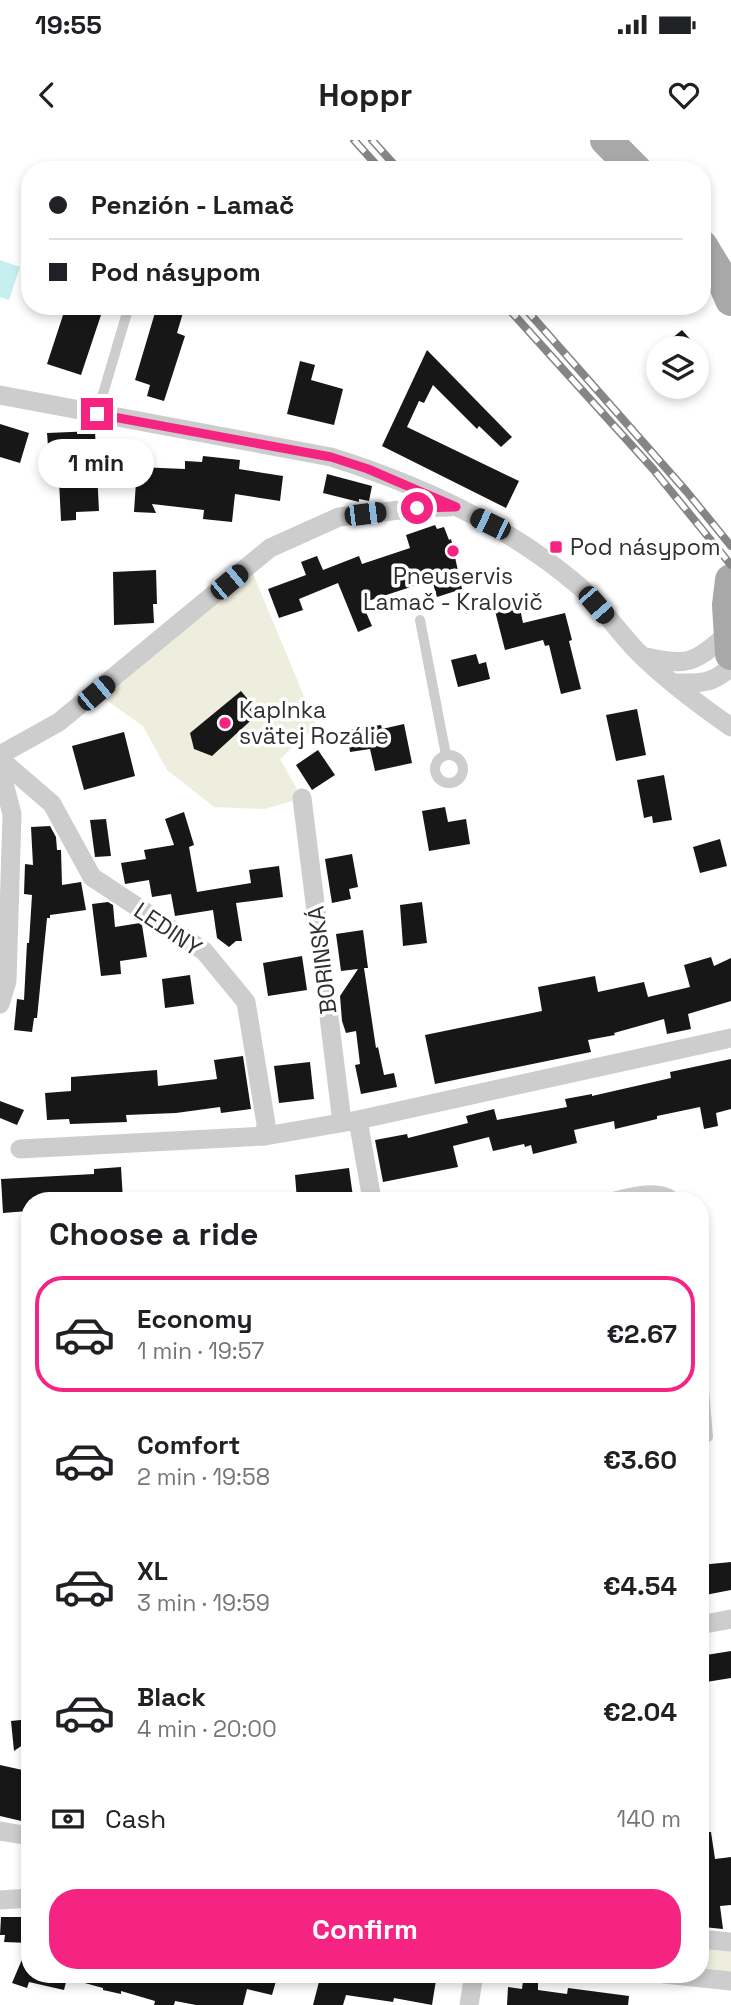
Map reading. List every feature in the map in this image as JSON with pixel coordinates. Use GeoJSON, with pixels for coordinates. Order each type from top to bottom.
{"type":"FeatureCollection","features":[{"type":"Feature","properties":{"kind":"main road"},"geometry":{"type":"LineString","coordinates":[[606,140],[627,161]]}},
{"type":"Feature","properties":{"kind":"main road"},"geometry":{"type":"LineString","coordinates":[[715,258],[731,300]]}},
{"type":"Feature","properties":{"kind":"street"},"geometry":{"type":"LineString","coordinates":[[0,395],[331,457],[368,469],[456,507],[508,533],[547,560],[582,589],[638,652],[731,727]]}},
{"type":"Feature","properties":{"kind":"street"},"geometry":{"type":"LineString","coordinates":[[0,757],[59,722],[270,548],[339,517],[417,508],[456,507]]}},
{"type":"Feature","properties":{"kind":"street"},"geometry":{"type":"LineString","coordinates":[[700,657],[730,618]]}},
{"type":"Feature","properties":{"kind":"street"},"geometry":{"type":"LineString","coordinates":[[645,657],[676,664],[700,657],[731,666]]}},
{"type":"Feature","properties":{"kind":"street"},"geometry":{"type":"LineString","coordinates":[[674,683],[709,683],[731,666]]}},
{"type":"Feature","properties":{"kind":"street","name":"LEDINY"},"geometry":{"type":"LineString","coordinates":[[0,757],[52,804],[92,877],[204,951],[246,1002],[266,1124],[265,1136]]}},
{"type":"Feature","properties":{"kind":"street"},"geometry":{"type":"LineString","coordinates":[[0,768],[12,814],[6,881],[4,986],[0,1004]]}},
{"type":"Feature","properties":{"kind":"street","name":"BORINSKÁ"},"geometry":{"type":"LineString","coordinates":[[302,797],[350,1121],[370,1192]]}},
{"type":"Feature","properties":{"kind":"street"},"geometry":{"type":"LineString","coordinates":[[20,1149],[265,1136],[350,1121],[731,1038]]}},
{"type":"Feature","properties":{"kind":"street"},"geometry":{"type":"LineString","coordinates":[[709,1623],[731,1619]]}},
{"type":"Feature","properties":{"kind":"street"},"geometry":{"type":"LineString","coordinates":[[0,1831],[21,1834]]}},
{"type":"Feature","properties":{"kind":"street"},"geometry":{"type":"LineString","coordinates":[[0,1900],[21,1899]]}},
{"type":"Feature","properties":{"kind":"street"},"geometry":{"type":"LineString","coordinates":[[709,1940],[731,1942]]}},
{"type":"Feature","properties":{"kind":"street"},"geometry":{"type":"LineString","coordinates":[[709,1979],[731,1981]]}},
{"type":"Feature","properties":{"kind":"street"},"geometry":{"type":"LineString","coordinates":[[469,2005],[473,1983]]}},
{"type":"Feature","properties":{"kind":"lane"},"geometry":{"type":"LineString","coordinates":[[97,414],[126,315]]}},
{"type":"Feature","properties":{"kind":"lane"},"geometry":{"type":"LineString","coordinates":[[420,620],[446,755]]}},
{"type":"Feature","properties":{"kind":"green space"},"geometry":{"type":"Polygon","coordinates":[[[249,564],[316,725],[280,759],[302,798],[265,809],[214,807],[167,770],[143,726],[96,693],[249,564]]]}},
{"type":"Feature","properties":{"kind":"green space"},"geometry":{"type":"Polygon","coordinates":[[[709,1940],[731,1942],[731,1981],[709,1976],[709,1940]]]}},
{"type":"Feature","properties":{"kind":"water"},"geometry":{"type":"Polygon","coordinates":[[[0,260],[20,267],[9,300],[0,297],[0,260]]]}},
{"type":"Feature","properties":{"kind":"building"},"geometry":{"type":"Polygon","coordinates":[[[63,315],[101,315],[81,375],[47,364],[63,315]]]}},
{"type":"Feature","properties":{"kind":"building"},"geometry":{"type":"Polygon","coordinates":[[[154,315],[182,315],[177,333],[185,336],[164,401],[147,396],[150,385],[135,380],[154,315]]]}},
{"type":"Feature","properties":{"kind":"building"},"geometry":{"type":"Polygon","coordinates":[[[682,330],[687,336],[675,336],[682,330]]]}},
{"type":"Feature","properties":{"kind":"building"},"geometry":{"type":"Polygon","coordinates":[[[427,350],[512,437],[501,447],[479,426],[477,429],[433,385],[424,403],[419,401],[407,427],[519,481],[506,508],[382,446],[427,350]]]}},
{"type":"Feature","properties":{"kind":"building"},"geometry":{"type":"Polygon","coordinates":[[[300,361],[315,365],[311,380],[343,389],[334,425],[287,414],[300,361]]]}},
{"type":"Feature","properties":{"kind":"building"},"geometry":{"type":"Polygon","coordinates":[[[0,424],[29,433],[20,463],[0,457],[0,424]]]}},
{"type":"Feature","properties":{"kind":"building"},"geometry":{"type":"Polygon","coordinates":[[[95,431],[99,511],[76,512],[76,520],[61,521],[58,460],[49,460],[47,433],[95,431]]]}},
{"type":"Feature","properties":{"kind":"building"},"geometry":{"type":"Polygon","coordinates":[[[203,456],[240,460],[239,469],[283,476],[280,501],[235,494],[232,522],[203,519],[204,510],[152,504],[156,513],[134,512],[136,482],[130,482],[131,466],[137,467],[137,463],[138,467],[185,469],[185,461],[202,462],[203,456]]]}},
{"type":"Feature","properties":{"kind":"building"},"geometry":{"type":"Polygon","coordinates":[[[327,474],[372,486],[369,501],[359,499],[359,502],[323,493],[327,474]]]}},
{"type":"Feature","properties":{"kind":"building"},"geometry":{"type":"Polygon","coordinates":[[[435,525],[437,529],[444,527],[449,540],[451,539],[462,589],[437,597],[432,580],[362,603],[372,626],[358,632],[338,583],[299,599],[303,610],[279,618],[268,589],[306,575],[301,562],[317,556],[323,570],[359,556],[362,564],[410,548],[406,535],[435,525]]]}},
{"type":"Feature","properties":{"kind":"building"},"geometry":{"type":"Polygon","coordinates":[[[156,570],[157,604],[153,604],[154,623],[114,625],[113,572],[156,570]]]}},
{"type":"Feature","properties":{"kind":"building"},"geometry":{"type":"Polygon","coordinates":[[[510,603],[511,606],[519,604],[523,623],[565,613],[581,689],[561,694],[549,645],[545,646],[543,640],[505,650],[494,607],[510,603]]]}},
{"type":"Feature","properties":{"kind":"building"},"geometry":{"type":"Polygon","coordinates":[[[476,654],[479,664],[486,662],[490,679],[458,687],[451,660],[476,654]]]}},
{"type":"Feature","properties":{"kind":"building","name":"Kaplnka svätej Rozálie"},"geometry":{"type":"Polygon","coordinates":[[[241,691],[259,713],[212,756],[194,749],[190,733],[241,691]]]}},
{"type":"Feature","properties":{"kind":"building"},"geometry":{"type":"Polygon","coordinates":[[[637,709],[646,755],[616,761],[606,715],[637,709]]]}},
{"type":"Feature","properties":{"kind":"building"},"geometry":{"type":"Polygon","coordinates":[[[404,724],[412,763],[375,771],[370,749],[350,752],[347,730],[381,725],[382,729],[404,724]]]}},
{"type":"Feature","properties":{"kind":"building"},"geometry":{"type":"Polygon","coordinates":[[[124,732],[135,776],[84,790],[72,746],[124,732]]]}},
{"type":"Feature","properties":{"kind":"building"},"geometry":{"type":"Polygon","coordinates":[[[318,750],[335,775],[312,790],[296,765],[318,750]]]}},
{"type":"Feature","properties":{"kind":"building"},"geometry":{"type":"Polygon","coordinates":[[[664,775],[672,820],[653,823],[652,816],[644,818],[637,780],[664,775]]]}},
{"type":"Feature","properties":{"kind":"building"},"geometry":{"type":"Polygon","coordinates":[[[445,807],[448,822],[466,819],[470,844],[429,851],[422,811],[445,807]]]}},
{"type":"Feature","properties":{"kind":"building"},"geometry":{"type":"Polygon","coordinates":[[[184,812],[194,845],[189,847],[197,892],[251,883],[249,870],[279,866],[283,897],[236,903],[242,941],[236,941],[229,947],[217,938],[213,910],[175,916],[171,894],[152,897],[149,880],[125,884],[121,863],[146,859],[144,850],[174,845],[165,819],[184,812]]]}},
{"type":"Feature","properties":{"kind":"building"},"geometry":{"type":"Polygon","coordinates":[[[106,819],[111,856],[95,857],[90,820],[106,819]]]}},
{"type":"Feature","properties":{"kind":"building"},"geometry":{"type":"Polygon","coordinates":[[[50,826],[56,837],[57,850],[61,850],[62,885],[81,882],[86,910],[50,915],[50,918],[47,918],[37,1018],[34,1018],[32,1032],[14,1030],[17,999],[24,1000],[29,943],[32,895],[24,894],[25,864],[33,865],[31,827],[50,826]]]}},
{"type":"Feature","properties":{"kind":"building"},"geometry":{"type":"Polygon","coordinates":[[[720,839],[727,866],[700,873],[693,847],[720,839]]]}},
{"type":"Feature","properties":{"kind":"building"},"geometry":{"type":"Polygon","coordinates":[[[352,854],[358,887],[349,889],[351,899],[332,903],[325,859],[352,854]]]}},
{"type":"Feature","properties":{"kind":"building"},"geometry":{"type":"Polygon","coordinates":[[[108,902],[113,905],[115,927],[140,923],[142,925],[147,957],[120,961],[121,974],[101,976],[92,904],[108,902]]]}},
{"type":"Feature","properties":{"kind":"building"},"geometry":{"type":"Polygon","coordinates":[[[422,902],[427,943],[403,946],[400,905],[422,902]]]}},
{"type":"Feature","properties":{"kind":"building"},"geometry":{"type":"Polygon","coordinates":[[[363,930],[368,968],[364,968],[376,1048],[378,1047],[384,1075],[394,1073],[397,1087],[361,1094],[355,1065],[360,1064],[356,1031],[346,1033],[340,996],[358,969],[341,971],[336,934],[363,930]]]}},
{"type":"Feature","properties":{"kind":"building"},"geometry":{"type":"Polygon","coordinates":[[[302,956],[307,990],[268,996],[263,963],[302,956]]]}},
{"type":"Feature","properties":{"kind":"building"},"geometry":{"type":"Polygon","coordinates":[[[711,957],[714,966],[731,958],[731,1001],[688,1014],[691,1029],[667,1034],[664,1019],[614,1033],[615,1035],[588,1040],[591,1052],[435,1084],[425,1035],[542,1011],[538,987],[595,976],[598,992],[644,982],[648,997],[690,987],[684,965],[711,957]]]}},
{"type":"Feature","properties":{"kind":"building"},"geometry":{"type":"Polygon","coordinates":[[[190,975],[194,1004],[165,1008],[162,979],[190,975]]]}},
{"type":"Feature","properties":{"kind":"building"},"geometry":{"type":"Polygon","coordinates":[[[243,1056],[251,1109],[221,1113],[220,1107],[176,1113],[126,1115],[127,1122],[70,1124],[69,1119],[47,1120],[45,1093],[71,1091],[71,1077],[157,1070],[158,1086],[217,1079],[214,1060],[243,1056]]]}},
{"type":"Feature","properties":{"kind":"building"},"geometry":{"type":"Polygon","coordinates":[[[731,1059],[731,1109],[716,1113],[718,1126],[704,1129],[700,1107],[615,1129],[614,1121],[574,1130],[577,1143],[533,1154],[531,1145],[525,1147],[524,1144],[493,1151],[489,1137],[453,1146],[458,1167],[383,1182],[375,1140],[407,1134],[408,1138],[468,1123],[466,1116],[494,1109],[497,1120],[567,1107],[565,1099],[592,1096],[671,1078],[670,1072],[731,1059]]]}},
{"type":"Feature","properties":{"kind":"building"},"geometry":{"type":"Polygon","coordinates":[[[310,1062],[314,1099],[279,1103],[274,1066],[310,1062]]]}},
{"type":"Feature","properties":{"kind":"building"},"geometry":{"type":"Polygon","coordinates":[[[0,1101],[24,1110],[17,1125],[0,1118],[0,1101]]]}},
{"type":"Feature","properties":{"kind":"building"},"geometry":{"type":"Polygon","coordinates":[[[121,1167],[123,1192],[21,1192],[21,1212],[3,1213],[1,1179],[94,1174],[94,1169],[121,1167]]]}},
{"type":"Feature","properties":{"kind":"building"},"geometry":{"type":"Polygon","coordinates":[[[349,1168],[352,1192],[296,1192],[295,1175],[349,1168]]]}},
{"type":"Feature","properties":{"kind":"building"},"geometry":{"type":"Polygon","coordinates":[[[731,1562],[731,1590],[709,1594],[709,1564],[731,1562]]]}},
{"type":"Feature","properties":{"kind":"building"},"geometry":{"type":"Polygon","coordinates":[[[731,1651],[731,1678],[709,1682],[709,1655],[731,1651]]]}},
{"type":"Feature","properties":{"kind":"building"},"geometry":{"type":"Polygon","coordinates":[[[21,1720],[21,1746],[14,1751],[11,1721],[21,1720]]]}},
{"type":"Feature","properties":{"kind":"building"},"geometry":{"type":"Polygon","coordinates":[[[0,1765],[21,1770],[21,1821],[0,1816],[0,1765]]]}},
{"type":"Feature","properties":{"kind":"building"},"geometry":{"type":"Polygon","coordinates":[[[709,1832],[715,1859],[731,1857],[731,1905],[720,1906],[723,1929],[709,1928],[709,1832]]]}},
{"type":"Feature","properties":{"kind":"building"},"geometry":{"type":"Polygon","coordinates":[[[1,1917],[21,1917],[21,1943],[4,1942],[5,1935],[0,1935],[1,1917]]]}},
{"type":"Feature","properties":{"kind":"building"},"geometry":{"type":"Polygon","coordinates":[[[21,1962],[21,1983],[29,1983],[27,1988],[12,1983],[21,1962]]]}},
{"type":"Feature","properties":{"kind":"building"},"geometry":{"type":"Polygon","coordinates":[[[33,1983],[66,1983],[64,1990],[33,1983]]]}},
{"type":"Feature","properties":{"kind":"building"},"geometry":{"type":"Polygon","coordinates":[[[85,1983],[275,1983],[272,1995],[247,1989],[243,2005],[196,2005],[175,2001],[174,2005],[154,2005],[155,2001],[85,1983]]]}},
{"type":"Feature","properties":{"kind":"building"},"geometry":{"type":"Polygon","coordinates":[[[319,1983],[436,1983],[432,2005],[394,1998],[393,2002],[346,1995],[343,2005],[313,2005],[319,1983]]]}},
{"type":"Feature","properties":{"kind":"building"},"geometry":{"type":"Polygon","coordinates":[[[523,1983],[538,1983],[538,1990],[567,1994],[568,1988],[629,1996],[628,2005],[507,2005],[508,1987],[522,1989],[523,1983]]]}},
{"type":"Feature","properties":{"kind":"railway"},"geometry":{"type":"LineString","coordinates":[[354,140],[373,161]]}},
{"type":"Feature","properties":{"kind":"railway"},"geometry":{"type":"LineString","coordinates":[[372,140],[391,161]]}},
{"type":"Feature","properties":{"kind":"railway"},"geometry":{"type":"LineString","coordinates":[[514,315],[653,469],[731,565]]}},
{"type":"Feature","properties":{"kind":"railway"},"geometry":{"type":"LineString","coordinates":[[531,315],[731,546]]}},
{"type":"Feature","properties":{"kind":"place","name":"Pod násypom"},"geometry":{"type":"Point","coordinates":[556,547]}},
{"type":"Feature","properties":{"kind":"place","name":"Pneuservis Lamač - Kralovič"},"geometry":{"type":"Point","coordinates":[453,551]}},
{"type":"Feature","properties":{"kind":"place","name":"Kaplnka svätej Rozálie"},"geometry":{"type":"Point","coordinates":[225,723]}},
{"type":"Feature","properties":{"kind":"route"},"geometry":{"type":"LineString","coordinates":[[97,414],[331,457],[368,469],[456,507],[417,508]]}}]}
